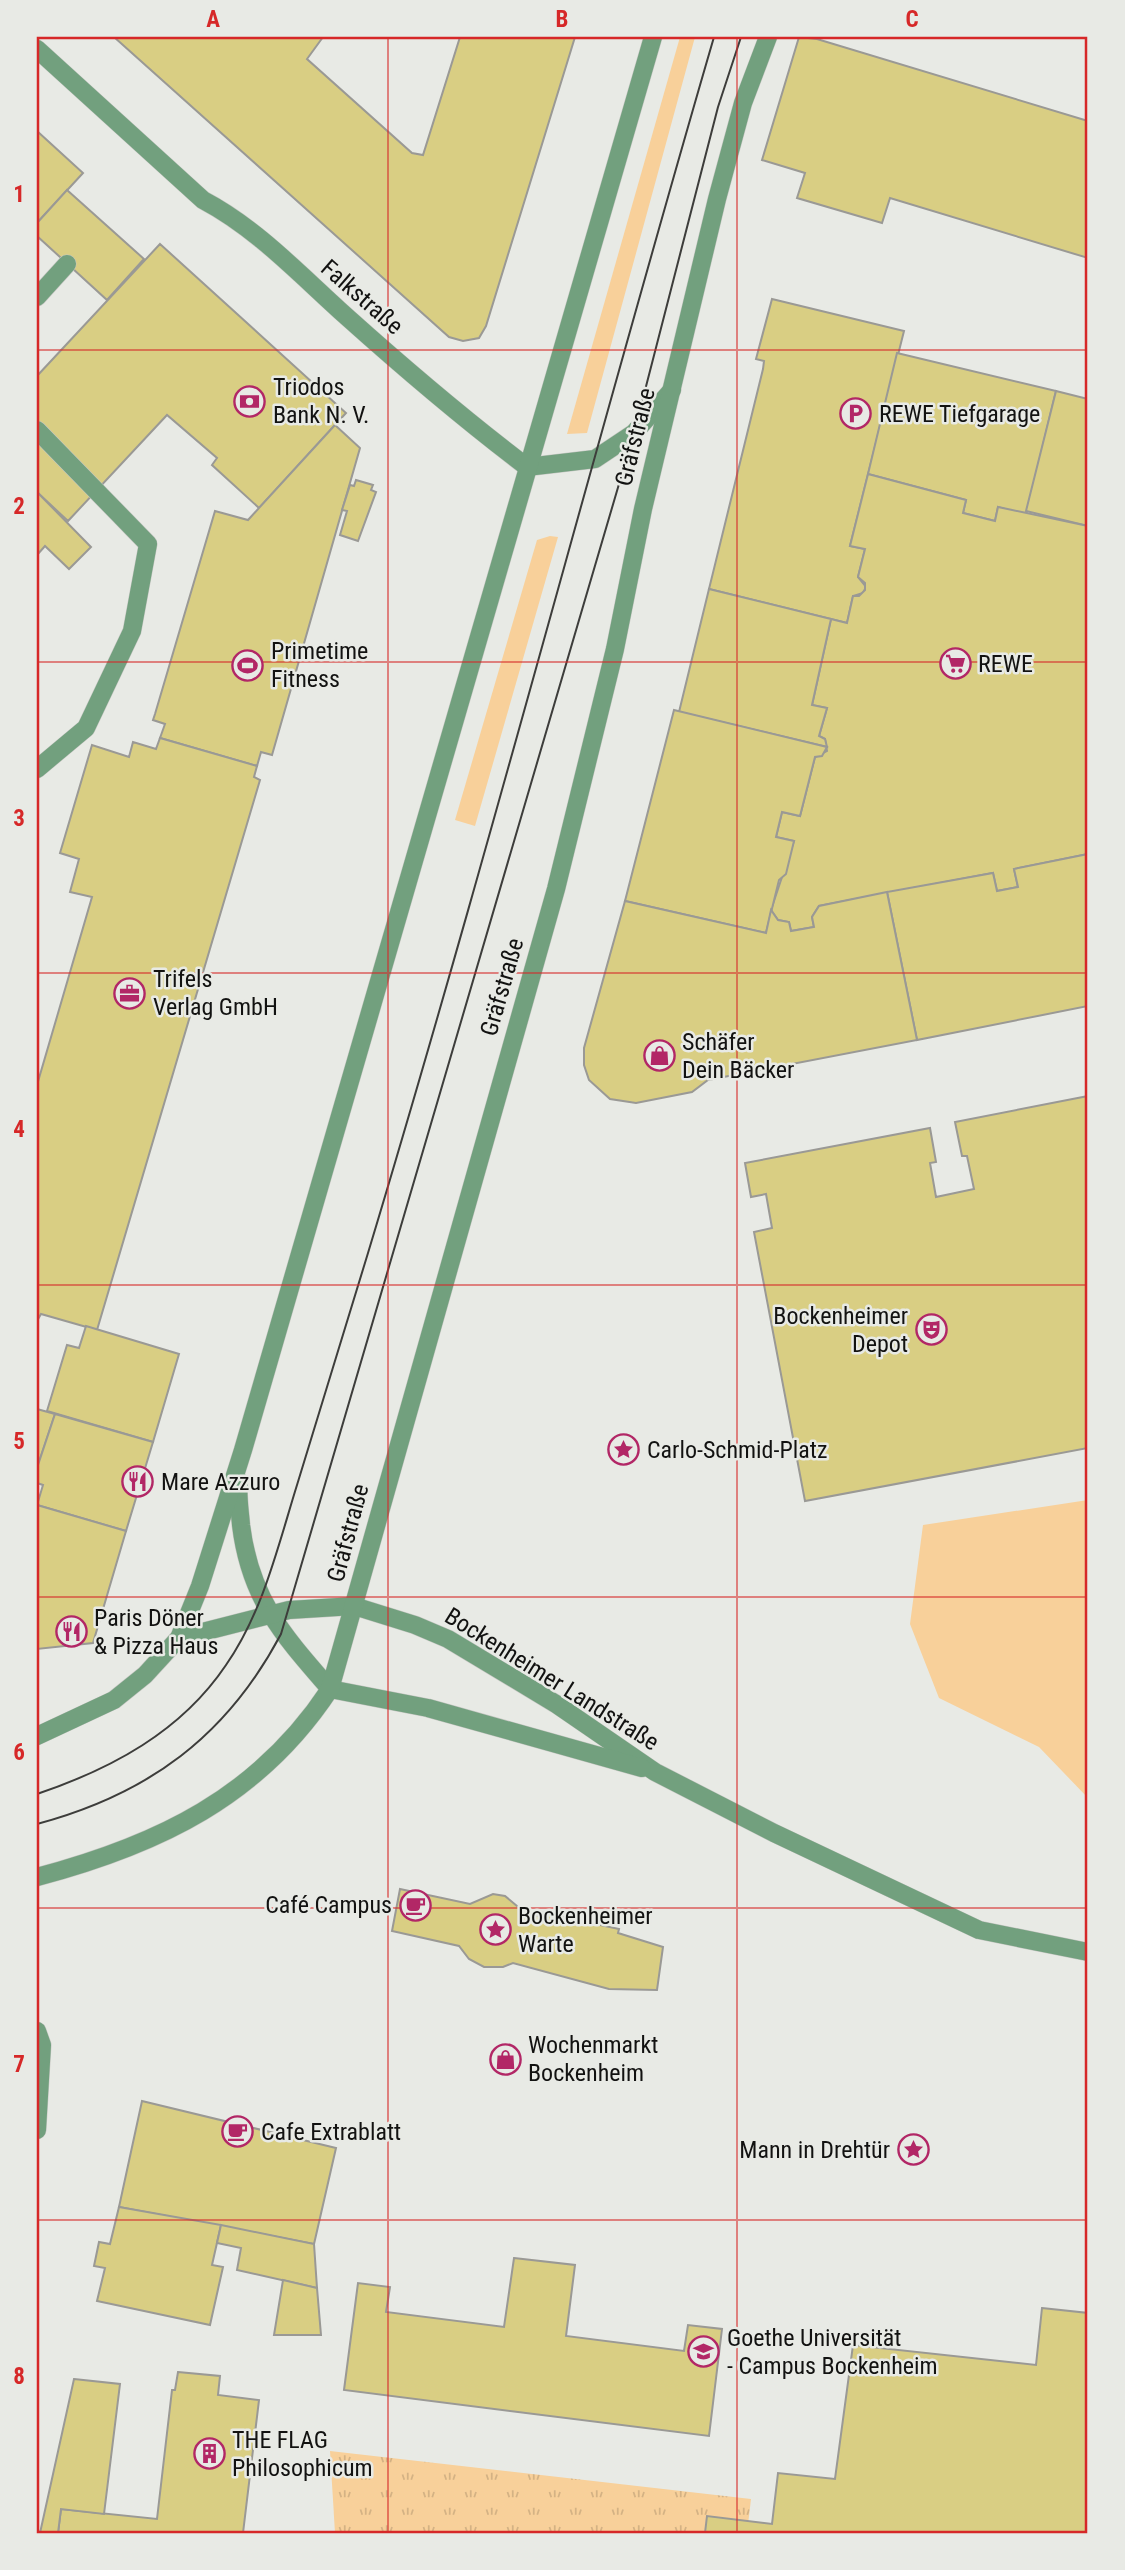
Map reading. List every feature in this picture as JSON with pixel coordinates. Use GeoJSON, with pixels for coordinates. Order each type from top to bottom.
{"type":"FeatureCollection","features":[{"type":"Feature","properties":{"kind":"street"},"geometry":{"type":"LineString","coordinates":[[37,1736],[114,1700],[145,1675],[179,1637],[200,1586],[243,1450],[653,37]]}},
{"type":"Feature","properties":{"kind":"street","name":"Gräfstraße"},"geometry":{"type":"LineString","coordinates":[[330,1689],[556,889],[615,649],[643,509],[743,103],[768,37]]}},
{"type":"Feature","properties":{"kind":"street","name":"Falkstraße"},"geometry":{"type":"LineString","coordinates":[[37,49],[203,200],[235,217],[355,325],[476,428],[527,467]]}},
{"type":"Feature","properties":{"kind":"street"},"geometry":{"type":"LineString","coordinates":[[37,297],[67,264]]}},
{"type":"Feature","properties":{"kind":"street"},"geometry":{"type":"LineString","coordinates":[[527,467],[596,459],[634,433],[672,390]]}},
{"type":"Feature","properties":{"kind":"street"},"geometry":{"type":"LineString","coordinates":[[37,430],[148,544],[132,631],[86,728],[37,769]]}},
{"type":"Feature","properties":{"kind":"street"},"geometry":{"type":"LineString","coordinates":[[37,1877],[92,1863],[143,1844],[225,1797],[293,1739],[330,1689],[281,1634],[269,1614],[245,1552],[238,1487],[243,1450]]}},
{"type":"Feature","properties":{"kind":"street","name":"Bockenheimer Landstraße"},"geometry":{"type":"LineString","coordinates":[[179,1637],[269,1614],[354,1606],[415,1625],[448,1639],[556,1704],[655,1772],[979,1930],[1088,1952]]}},
{"type":"Feature","properties":{"kind":"street","name":"Bockenheimer Landstraße"},"geometry":{"type":"LineString","coordinates":[[330,1689],[428,1708],[655,1772]]}},
{"type":"Feature","properties":{"kind":"street"},"geometry":{"type":"LineString","coordinates":[[37,2031],[41,2045],[37,2130]]}},
{"type":"Feature","properties":{"kind":"green space"},"geometry":{"type":"Polygon","coordinates":[[[680,37],[695,37],[587,433],[567,434],[680,37]]]}},
{"type":"Feature","properties":{"kind":"green space"},"geometry":{"type":"Polygon","coordinates":[[[550,536],[558,537],[475,826],[455,820],[537,540],[550,536]]]}},
{"type":"Feature","properties":{"kind":"green space"},"geometry":{"type":"Polygon","coordinates":[[[1088,1500],[1088,1798],[1039,1747],[939,1698],[910,1624],[923,1525],[1088,1500]]]}},
{"type":"Feature","properties":{"kind":"green space"},"geometry":{"type":"Polygon","coordinates":[[[330,2451],[751,2499],[747,2533],[335,2533],[330,2451]]]}},
{"type":"Feature","properties":{"kind":"building"},"geometry":{"type":"Polygon","coordinates":[[[114,37],[323,37],[307,59],[412,153],[423,155],[460,37],[575,37],[486,326],[479,338],[463,341],[449,337],[114,37]]]}},
{"type":"Feature","properties":{"kind":"building"},"geometry":{"type":"Polygon","coordinates":[[[799,37],[817,39],[1088,121],[1088,258],[890,198],[882,223],[797,198],[805,173],[762,160],[799,37]]]}},
{"type":"Feature","properties":{"kind":"building"},"geometry":{"type":"Polygon","coordinates":[[[37,131],[83,173],[37,223],[37,131]]]}},
{"type":"Feature","properties":{"kind":"building"},"geometry":{"type":"Polygon","coordinates":[[[67,190],[144,259],[107,300],[37,236],[37,223],[67,190]]]}},
{"type":"Feature","properties":{"kind":"building"},"geometry":{"type":"Polygon","coordinates":[[[160,244],[346,413],[259,508],[212,465],[217,458],[167,415],[68,521],[37,492],[37,376],[160,244]]]}},
{"type":"Feature","properties":{"kind":"building"},"geometry":{"type":"Polygon","coordinates":[[[772,299],[904,331],[850,546],[865,549],[858,577],[866,587],[863,593],[853,596],[847,623],[709,589],[763,369],[764,361],[756,359],[772,299]]]}},
{"type":"Feature","properties":{"kind":"building"},"geometry":{"type":"Polygon","coordinates":[[[897,353],[1056,391],[1026,515],[998,507],[995,521],[963,513],[966,500],[868,474],[897,353]]]}},
{"type":"Feature","properties":{"kind":"building"},"geometry":{"type":"Polygon","coordinates":[[[1056,391],[1088,399],[1088,526],[1026,511],[1056,391]]]}},
{"type":"Feature","properties":{"kind":"building"},"geometry":{"type":"Polygon","coordinates":[[[335,425],[360,448],[272,755],[261,752],[257,766],[160,738],[165,724],[153,720],[215,511],[248,520],[335,425]]]}},
{"type":"Feature","properties":{"kind":"building","name":"REWE"},"geometry":{"type":"Polygon","coordinates":[[[868,474],[966,500],[963,513],[995,521],[998,507],[1088,526],[1088,854],[1014,869],[1018,887],[997,891],[993,873],[819,906],[812,917],[814,927],[791,931],[789,922],[778,920],[771,910],[794,841],[776,837],[782,812],[800,816],[815,757],[827,751],[825,739],[819,736],[827,708],[812,705],[831,619],[847,623],[853,596],[859,596],[865,590],[865,583],[858,577],[865,549],[850,546],[868,474]]]}},
{"type":"Feature","properties":{"kind":"building"},"geometry":{"type":"Polygon","coordinates":[[[356,480],[373,485],[371,490],[376,492],[358,541],[340,535],[347,511],[342,510],[350,485],[354,486],[356,480]]]}},
{"type":"Feature","properties":{"kind":"building"},"geometry":{"type":"Polygon","coordinates":[[[37,492],[91,547],[69,569],[45,546],[37,555],[37,492]]]}},
{"type":"Feature","properties":{"kind":"building"},"geometry":{"type":"Polygon","coordinates":[[[709,589],[831,619],[812,705],[827,708],[819,736],[825,739],[827,747],[679,712],[709,589]]]}},
{"type":"Feature","properties":{"kind":"building"},"geometry":{"type":"Polygon","coordinates":[[[674,710],[827,747],[822,756],[815,757],[800,816],[782,812],[776,837],[794,841],[786,874],[779,880],[766,933],[625,901],[674,710]]]}},
{"type":"Feature","properties":{"kind":"building"},"geometry":{"type":"Polygon","coordinates":[[[160,738],[257,766],[254,777],[260,780],[97,1330],[41,1314],[37,1321],[37,1085],[92,897],[70,892],[79,859],[60,853],[92,745],[129,757],[133,742],[156,749],[160,738]]]}},
{"type":"Feature","properties":{"kind":"building"},"geometry":{"type":"Polygon","coordinates":[[[1088,854],[1088,1006],[917,1040],[887,892],[993,873],[997,891],[1018,887],[1014,869],[1088,854]]]}},
{"type":"Feature","properties":{"kind":"building"},"geometry":{"type":"Polygon","coordinates":[[[887,892],[917,1040],[708,1080],[692,1092],[636,1103],[610,1099],[589,1080],[584,1065],[584,1048],[625,901],[766,933],[771,910],[778,920],[789,922],[791,931],[814,927],[812,917],[819,906],[887,892]]]}},
{"type":"Feature","properties":{"kind":"building","name":"Bockenheimer Depot"},"geometry":{"type":"Polygon","coordinates":[[[1088,1096],[1088,1448],[805,1501],[754,1232],[772,1228],[766,1194],[751,1197],[745,1163],[930,1128],[936,1162],[930,1163],[936,1197],[974,1189],[967,1156],[962,1156],[955,1122],[1088,1096]]]}},
{"type":"Feature","properties":{"kind":"building"},"geometry":{"type":"Polygon","coordinates":[[[86,1326],[179,1354],[153,1442],[47,1411],[67,1345],[79,1348],[86,1326]]]}},
{"type":"Feature","properties":{"kind":"building"},"geometry":{"type":"Polygon","coordinates":[[[37,1409],[55,1414],[37,1468],[37,1409]]]}},
{"type":"Feature","properties":{"kind":"building"},"geometry":{"type":"Polygon","coordinates":[[[55,1414],[153,1442],[126,1531],[37,1505],[43,1485],[37,1483],[37,1468],[55,1414]]]}},
{"type":"Feature","properties":{"kind":"building"},"geometry":{"type":"Polygon","coordinates":[[[37,1505],[126,1531],[93,1643],[37,1649],[37,1505]]]}},
{"type":"Feature","properties":{"kind":"building"},"geometry":{"type":"Polygon","coordinates":[[[400,1889],[470,1904],[493,1894],[505,1896],[523,1911],[538,1916],[540,1912],[619,1929],[618,1933],[663,1947],[657,1990],[609,1989],[513,1963],[503,1967],[484,1967],[469,1959],[459,1946],[392,1931],[400,1889]]]}},
{"type":"Feature","properties":{"kind":"building"},"geometry":{"type":"Polygon","coordinates":[[[142,2101],[336,2148],[314,2244],[119,2207],[142,2101]]]}},
{"type":"Feature","properties":{"kind":"building"},"geometry":{"type":"Polygon","coordinates":[[[119,2207],[221,2225],[212,2265],[223,2267],[210,2325],[97,2301],[105,2268],[94,2266],[99,2242],[110,2244],[119,2207]]]}},
{"type":"Feature","properties":{"kind":"building"},"geometry":{"type":"Polygon","coordinates":[[[221,2225],[314,2244],[317,2288],[237,2270],[241,2248],[217,2243],[221,2225]]]}},
{"type":"Feature","properties":{"kind":"building"},"geometry":{"type":"Polygon","coordinates":[[[514,2258],[575,2265],[566,2336],[684,2351],[688,2325],[722,2329],[709,2436],[344,2390],[358,2283],[390,2287],[386,2312],[504,2327],[514,2258]]]}},
{"type":"Feature","properties":{"kind":"building"},"geometry":{"type":"Polygon","coordinates":[[[283,2280],[317,2288],[321,2335],[274,2335],[283,2280]]]}},
{"type":"Feature","properties":{"kind":"building"},"geometry":{"type":"Polygon","coordinates":[[[1042,2308],[1088,2313],[1088,2533],[705,2533],[707,2516],[772,2524],[778,2473],[835,2479],[853,2345],[1036,2365],[1042,2308]]]}},
{"type":"Feature","properties":{"kind":"building","name":"THE FLAG Philosophicum"},"geometry":{"type":"Polygon","coordinates":[[[178,2372],[220,2376],[218,2395],[259,2400],[243,2533],[58,2533],[61,2509],[157,2519],[172,2390],[175,2390],[178,2372]]]}},
{"type":"Feature","properties":{"kind":"building"},"geometry":{"type":"Polygon","coordinates":[[[74,2379],[120,2384],[104,2514],[61,2509],[58,2533],[40,2533],[74,2379]]]}},
{"type":"Feature","properties":{"kind":"tram line"},"geometry":{"type":"LineString","coordinates":[[37,1794],[117,1760],[166,1729],[188,1710],[226,1665],[260,1601],[413,1101],[714,37]]}},
{"type":"Feature","properties":{"kind":"tram line"},"geometry":{"type":"LineString","coordinates":[[37,1824],[115,1796],[149,1778],[181,1756],[210,1731],[236,1702],[260,1670],[281,1634],[634,433],[718,107],[741,37]]}},
{"type":"Feature","properties":{"kind":"place","name":"Triodos Bank N. V."},"geometry":{"type":"Point","coordinates":[250,401]}},
{"type":"Feature","properties":{"kind":"place","name":"REWE Tiefgarage"},"geometry":{"type":"Point","coordinates":[856,414]}},
{"type":"Feature","properties":{"kind":"place","name":"REWE"},"geometry":{"type":"Point","coordinates":[955,664]}},
{"type":"Feature","properties":{"kind":"place","name":"Primetime Fitness"},"geometry":{"type":"Point","coordinates":[248,665]}},
{"type":"Feature","properties":{"kind":"place","name":"Trifels Verlag GmbH"},"geometry":{"type":"Point","coordinates":[130,993]}},
{"type":"Feature","properties":{"kind":"place","name":"Schäfer Dein Bäcker"},"geometry":{"type":"Point","coordinates":[659,1056]}},
{"type":"Feature","properties":{"kind":"place","name":"Bockenheimer Depot"},"geometry":{"type":"Point","coordinates":[931,1330]}},
{"type":"Feature","properties":{"kind":"place","name":"Carlo-Schmid-Platz"},"geometry":{"type":"Point","coordinates":[624,1450]}},
{"type":"Feature","properties":{"kind":"place","name":"Mare Azzuro"},"geometry":{"type":"Point","coordinates":[138,1482]}},
{"type":"Feature","properties":{"kind":"place","name":"Paris Döner & Pizza Haus"},"geometry":{"type":"Point","coordinates":[71,1632]}},
{"type":"Feature","properties":{"kind":"place","name":"Café Campus"},"geometry":{"type":"Point","coordinates":[415,1905]}},
{"type":"Feature","properties":{"kind":"place","name":"Bockenheimer Warte"},"geometry":{"type":"Point","coordinates":[495,1930]}},
{"type":"Feature","properties":{"kind":"place","name":"Wochenmarkt Bockenheim"},"geometry":{"type":"Point","coordinates":[505,2059]}},
{"type":"Feature","properties":{"kind":"place","name":"Cafe Extrablatt"},"geometry":{"type":"Point","coordinates":[238,2132]}},
{"type":"Feature","properties":{"kind":"place","name":"Mann in Drehtür"},"geometry":{"type":"Point","coordinates":[913,2150]}},
{"type":"Feature","properties":{"kind":"place","name":"Goethe Universität - Campus Bockenheim"},"geometry":{"type":"Point","coordinates":[704,2352]}},
{"type":"Feature","properties":{"kind":"place","name":"THE FLAG Philosophicum"},"geometry":{"type":"Point","coordinates":[209,2454]}}]}
